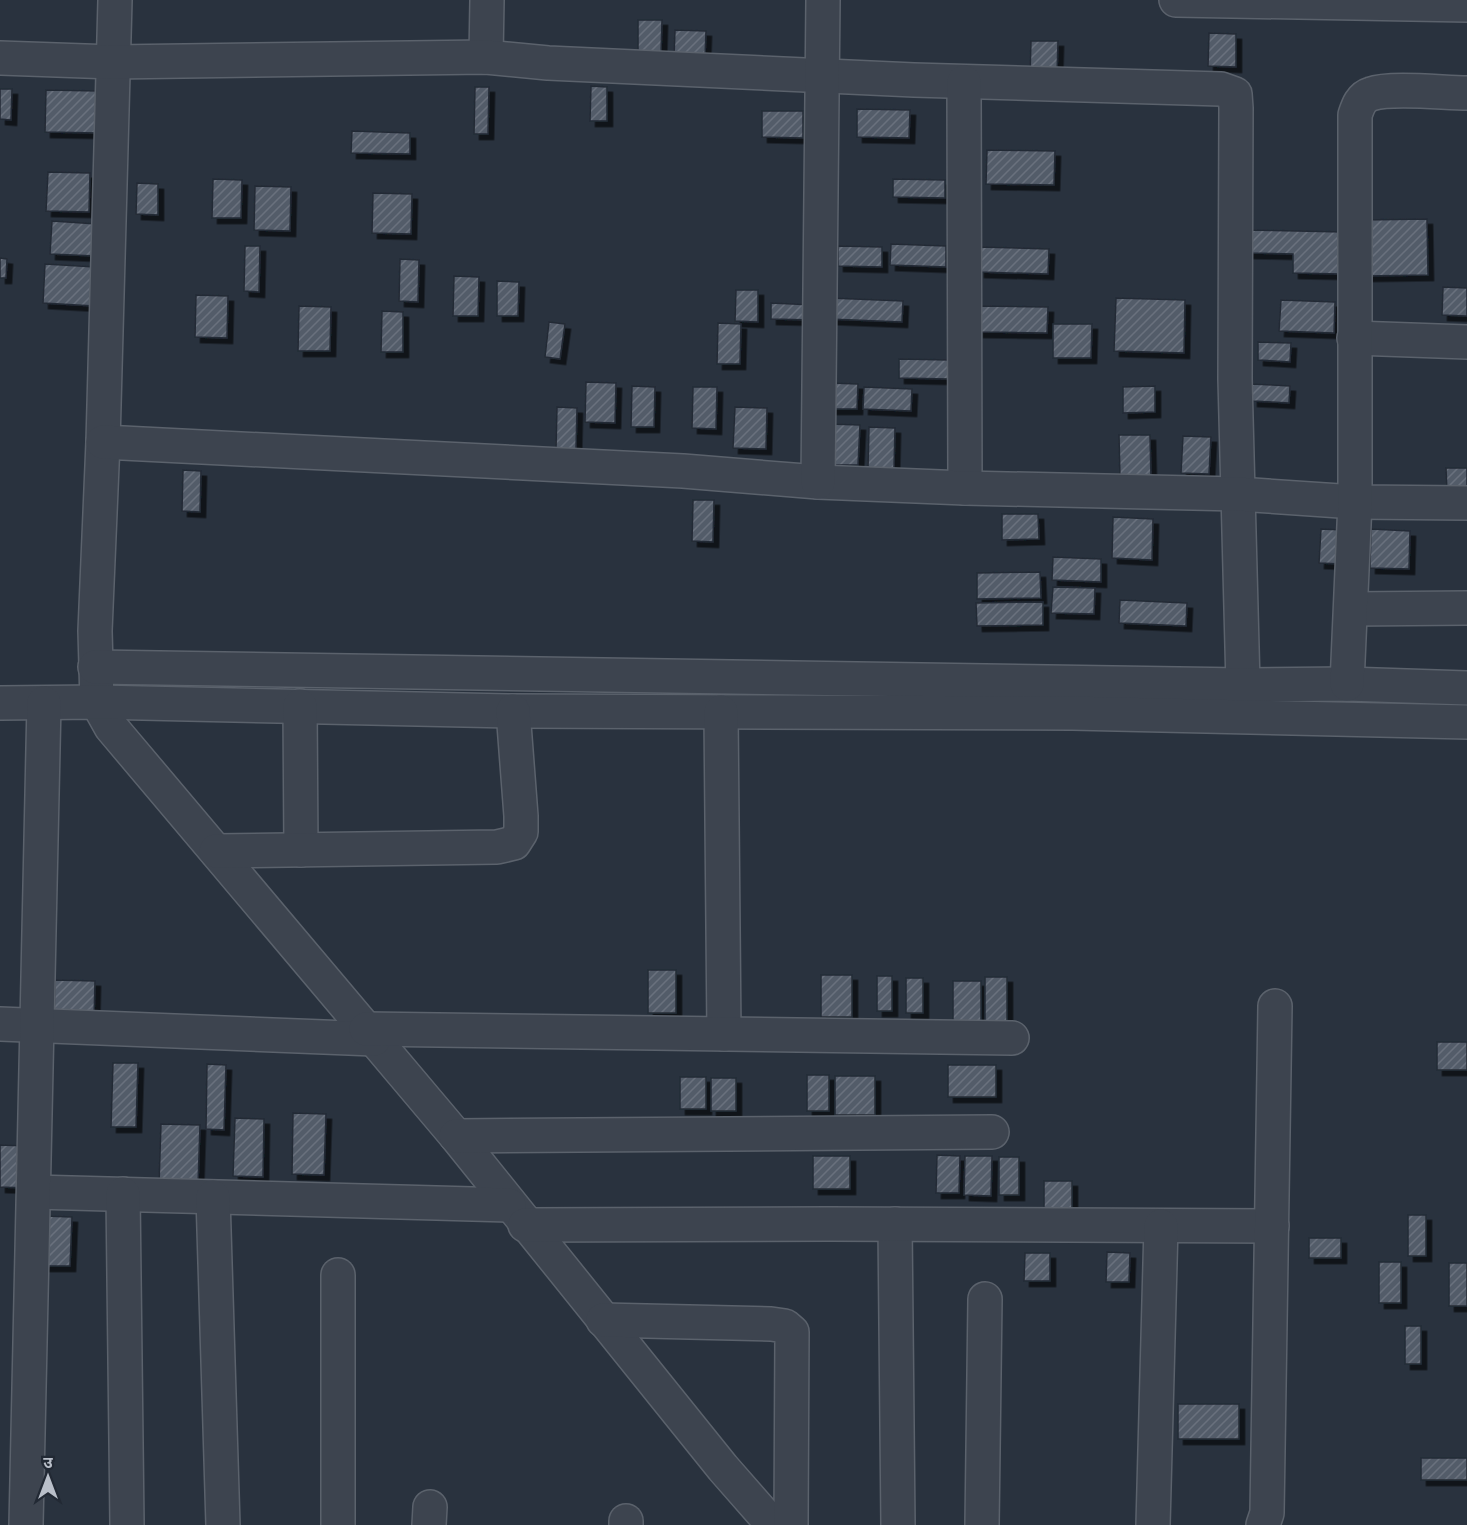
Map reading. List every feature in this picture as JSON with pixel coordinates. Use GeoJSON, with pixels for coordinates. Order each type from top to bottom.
{"type":"FeatureCollection","features":[{"type":"Feature","properties":{"kind":"street"},"geometry":{"type":"LineString","coordinates":[[115,0],[103,442],[94,631],[97,702],[111,727],[456,1136],[517,1215],[772,1525]]}},
{"type":"Feature","properties":{"kind":"street"},"geometry":{"type":"LineString","coordinates":[[486,57],[487,0]]}},
{"type":"Feature","properties":{"kind":"street"},"geometry":{"type":"LineString","coordinates":[[818,482],[823,0]]}},
{"type":"Feature","properties":{"kind":"street"},"geometry":{"type":"LineString","coordinates":[[1176,0],[1467,5]]}},
{"type":"Feature","properties":{"kind":"street"},"geometry":{"type":"LineString","coordinates":[[0,58],[112,62],[486,57],[548,63],[821,76],[1221,89],[1234,94],[1236,108],[1235,379],[1243,686]]}},
{"type":"Feature","properties":{"kind":"street"},"geometry":{"type":"LineString","coordinates":[[964,82],[965,488]]}},
{"type":"Feature","properties":{"kind":"street"},"geometry":{"type":"LineString","coordinates":[[1347,684],[1355,501],[1355,115],[1359,103],[1370,94],[1389,91],[1467,93]]}},
{"type":"Feature","properties":{"kind":"street"},"geometry":{"type":"LineString","coordinates":[[1354,339],[1467,342]]}},
{"type":"Feature","properties":{"kind":"street"},"geometry":{"type":"LineString","coordinates":[[103,442],[683,471],[818,482],[1467,503]]}},
{"type":"Feature","properties":{"kind":"street"},"geometry":{"type":"LineString","coordinates":[[1351,609],[1467,608]]}},
{"type":"Feature","properties":{"kind":"street"},"geometry":{"type":"LineString","coordinates":[[95,667],[1243,686],[1347,684],[1467,688]]}},
{"type":"Feature","properties":{"kind":"street"},"geometry":{"type":"LineString","coordinates":[[0,703],[97,702],[513,711],[1072,713],[1467,722]]}},
{"type":"Feature","properties":{"kind":"street"},"geometry":{"type":"LineString","coordinates":[[26,1525],[44,703]]}},
{"type":"Feature","properties":{"kind":"street"},"geometry":{"type":"LineString","coordinates":[[300,706],[301,849]]}},
{"type":"Feature","properties":{"kind":"street"},"geometry":{"type":"LineString","coordinates":[[216,851],[497,847],[514,843],[521,832],[521,816],[513,711]]}},
{"type":"Feature","properties":{"kind":"street"},"geometry":{"type":"LineString","coordinates":[[721,712],[724,1034]]}},
{"type":"Feature","properties":{"kind":"street"},"geometry":{"type":"LineString","coordinates":[[1263,1525],[1267,1513],[1275,1006]]}},
{"type":"Feature","properties":{"kind":"street"},"geometry":{"type":"LineString","coordinates":[[0,1024],[370,1034],[724,1034],[1012,1038]]}},
{"type":"Feature","properties":{"kind":"street"},"geometry":{"type":"LineString","coordinates":[[456,1136],[992,1132]]}},
{"type":"Feature","properties":{"kind":"street"},"geometry":{"type":"LineString","coordinates":[[34,1192],[213,1197],[517,1215],[895,1224],[1272,1226]]}},
{"type":"Feature","properties":{"kind":"street"},"geometry":{"type":"LineString","coordinates":[[123,1194],[127,1525]]}},
{"type":"Feature","properties":{"kind":"street"},"geometry":{"type":"LineString","coordinates":[[213,1197],[223,1525]]}},
{"type":"Feature","properties":{"kind":"street"},"geometry":{"type":"LineString","coordinates":[[895,1224],[898,1525]]}},
{"type":"Feature","properties":{"kind":"street"},"geometry":{"type":"LineString","coordinates":[[1153,1525],[1161,1226]]}},
{"type":"Feature","properties":{"kind":"street"},"geometry":{"type":"LineString","coordinates":[[338,1275],[338,1525]]}},
{"type":"Feature","properties":{"kind":"street"},"geometry":{"type":"LineString","coordinates":[[982,1525],[985,1299]]}},
{"type":"Feature","properties":{"kind":"street"},"geometry":{"type":"LineString","coordinates":[[603,1320],[771,1324],[785,1326],[792,1332],[791,1525]]}},
{"type":"Feature","properties":{"kind":"building"},"geometry":{"type":"Polygon","coordinates":[[[638,20],[662,20],[661,55],[638,55],[638,20]]]}},
{"type":"Feature","properties":{"kind":"building"},"geometry":{"type":"Polygon","coordinates":[[[675,30],[706,31],[705,57],[674,57],[675,30]]]}},
{"type":"Feature","properties":{"kind":"building"},"geometry":{"type":"Polygon","coordinates":[[[1209,33],[1236,34],[1236,67],[1208,66],[1209,33]]]}},
{"type":"Feature","properties":{"kind":"building"},"geometry":{"type":"Polygon","coordinates":[[[1031,41],[1058,41],[1057,75],[1030,74],[1031,41]]]}},
{"type":"Feature","properties":{"kind":"building"},"geometry":{"type":"Polygon","coordinates":[[[591,86],[607,87],[607,121],[590,121],[591,86]]]}},
{"type":"Feature","properties":{"kind":"building"},"geometry":{"type":"Polygon","coordinates":[[[475,87],[489,87],[488,134],[474,134],[475,87]]]}},
{"type":"Feature","properties":{"kind":"building"},"geometry":{"type":"Polygon","coordinates":[[[0,89],[12,89],[11,120],[0,119],[0,89]]]}},
{"type":"Feature","properties":{"kind":"building"},"geometry":{"type":"Polygon","coordinates":[[[46,90],[99,91],[98,133],[45,132],[46,90]]]}},
{"type":"Feature","properties":{"kind":"building"},"geometry":{"type":"Polygon","coordinates":[[[857,109],[910,110],[909,138],[857,137],[857,109]]]}},
{"type":"Feature","properties":{"kind":"building"},"geometry":{"type":"Polygon","coordinates":[[[762,111],[803,111],[803,138],[762,137],[762,111]]]}},
{"type":"Feature","properties":{"kind":"building"},"geometry":{"type":"Polygon","coordinates":[[[352,131],[410,133],[410,154],[351,153],[352,131]]]}},
{"type":"Feature","properties":{"kind":"building"},"geometry":{"type":"Polygon","coordinates":[[[987,150],[1055,151],[1054,185],[986,184],[987,150]]]}},
{"type":"Feature","properties":{"kind":"building"},"geometry":{"type":"Polygon","coordinates":[[[48,172],[90,173],[89,212],[46,211],[48,172]]]}},
{"type":"Feature","properties":{"kind":"building"},"geometry":{"type":"Polygon","coordinates":[[[213,179],[242,180],[241,218],[212,218],[213,179]]]}},
{"type":"Feature","properties":{"kind":"building"},"geometry":{"type":"Polygon","coordinates":[[[893,179],[945,180],[945,198],[893,197],[893,179]]]}},
{"type":"Feature","properties":{"kind":"building"},"geometry":{"type":"Polygon","coordinates":[[[137,183],[158,184],[158,215],[136,214],[137,183]]]}},
{"type":"Feature","properties":{"kind":"building"},"geometry":{"type":"Polygon","coordinates":[[[255,186],[291,187],[290,231],[254,230],[255,186]]]}},
{"type":"Feature","properties":{"kind":"building"},"geometry":{"type":"Polygon","coordinates":[[[373,193],[412,194],[411,234],[372,233],[373,193]]]}},
{"type":"Feature","properties":{"kind":"building"},"geometry":{"type":"Polygon","coordinates":[[[1427,219],[1428,275],[1363,276],[1362,220],[1427,219]]]}},
{"type":"Feature","properties":{"kind":"building"},"geometry":{"type":"Polygon","coordinates":[[[52,221],[97,224],[95,256],[50,254],[52,221]]]}},
{"type":"Feature","properties":{"kind":"building"},"geometry":{"type":"Polygon","coordinates":[[[1249,230],[1343,232],[1342,274],[1293,273],[1293,254],[1248,253],[1249,230]]]}},
{"type":"Feature","properties":{"kind":"building"},"geometry":{"type":"Polygon","coordinates":[[[891,244],[946,246],[946,267],[890,265],[891,244]]]}},
{"type":"Feature","properties":{"kind":"building"},"geometry":{"type":"Polygon","coordinates":[[[245,246],[260,246],[259,292],[244,291],[245,246]]]}},
{"type":"Feature","properties":{"kind":"building"},"geometry":{"type":"Polygon","coordinates":[[[838,246],[882,247],[882,267],[838,266],[838,246]]]}},
{"type":"Feature","properties":{"kind":"building"},"geometry":{"type":"Polygon","coordinates":[[[979,247],[1049,249],[1048,274],[979,272],[979,247]]]}},
{"type":"Feature","properties":{"kind":"building"},"geometry":{"type":"Polygon","coordinates":[[[0,258],[7,259],[6,278],[0,278],[0,258]]]}},
{"type":"Feature","properties":{"kind":"building"},"geometry":{"type":"Polygon","coordinates":[[[400,259],[419,260],[418,302],[399,301],[400,259]]]}},
{"type":"Feature","properties":{"kind":"building"},"geometry":{"type":"Polygon","coordinates":[[[45,264],[95,267],[94,306],[43,303],[45,264]]]}},
{"type":"Feature","properties":{"kind":"building"},"geometry":{"type":"Polygon","coordinates":[[[454,276],[479,277],[478,316],[453,316],[454,276]]]}},
{"type":"Feature","properties":{"kind":"building"},"geometry":{"type":"Polygon","coordinates":[[[497,281],[519,282],[518,316],[497,316],[497,281]]]}},
{"type":"Feature","properties":{"kind":"building"},"geometry":{"type":"Polygon","coordinates":[[[1443,287],[1467,288],[1467,316],[1442,315],[1443,287]]]}},
{"type":"Feature","properties":{"kind":"building"},"geometry":{"type":"Polygon","coordinates":[[[736,290],[758,290],[758,322],[735,321],[736,290]]]}},
{"type":"Feature","properties":{"kind":"building"},"geometry":{"type":"Polygon","coordinates":[[[196,295],[228,296],[227,338],[195,337],[196,295]]]}},
{"type":"Feature","properties":{"kind":"building"},"geometry":{"type":"Polygon","coordinates":[[[830,298],[903,301],[902,322],[829,319],[830,298]]]}},
{"type":"Feature","properties":{"kind":"building"},"geometry":{"type":"Polygon","coordinates":[[[1116,298],[1185,300],[1184,353],[1114,351],[1116,298]]]}},
{"type":"Feature","properties":{"kind":"building"},"geometry":{"type":"Polygon","coordinates":[[[1281,300],[1335,302],[1334,333],[1279,331],[1281,300]]]}},
{"type":"Feature","properties":{"kind":"building"},"geometry":{"type":"Polygon","coordinates":[[[771,303],[814,305],[813,320],[771,319],[771,303]]]}},
{"type":"Feature","properties":{"kind":"building"},"geometry":{"type":"Polygon","coordinates":[[[299,306],[331,307],[330,351],[298,351],[299,306]]]}},
{"type":"Feature","properties":{"kind":"building"},"geometry":{"type":"Polygon","coordinates":[[[978,306],[1048,307],[1047,333],[978,332],[978,306]]]}},
{"type":"Feature","properties":{"kind":"building"},"geometry":{"type":"Polygon","coordinates":[[[382,311],[403,312],[403,352],[381,352],[382,311]]]}},
{"type":"Feature","properties":{"kind":"building"},"geometry":{"type":"Polygon","coordinates":[[[549,322],[565,324],[560,359],[545,357],[549,322]]]}},
{"type":"Feature","properties":{"kind":"building"},"geometry":{"type":"Polygon","coordinates":[[[718,323],[741,324],[740,364],[717,364],[718,323]]]}},
{"type":"Feature","properties":{"kind":"building"},"geometry":{"type":"Polygon","coordinates":[[[1053,324],[1092,324],[1091,358],[1053,358],[1053,324]]]}},
{"type":"Feature","properties":{"kind":"building"},"geometry":{"type":"Polygon","coordinates":[[[1258,342],[1291,343],[1290,362],[1258,360],[1258,342]]]}},
{"type":"Feature","properties":{"kind":"building"},"geometry":{"type":"Polygon","coordinates":[[[899,359],[949,360],[949,379],[899,378],[899,359]]]}},
{"type":"Feature","properties":{"kind":"building"},"geometry":{"type":"Polygon","coordinates":[[[586,382],[616,383],[615,423],[585,422],[586,382]]]}},
{"type":"Feature","properties":{"kind":"building"},"geometry":{"type":"Polygon","coordinates":[[[830,383],[858,384],[857,409],[830,409],[830,383]]]}},
{"type":"Feature","properties":{"kind":"building"},"geometry":{"type":"Polygon","coordinates":[[[1252,384],[1290,386],[1289,403],[1252,401],[1252,384]]]}},
{"type":"Feature","properties":{"kind":"building"},"geometry":{"type":"Polygon","coordinates":[[[632,386],[655,387],[654,427],[631,427],[632,386]]]}},
{"type":"Feature","properties":{"kind":"building"},"geometry":{"type":"Polygon","coordinates":[[[1155,386],[1155,412],[1123,413],[1123,387],[1155,386]]]}},
{"type":"Feature","properties":{"kind":"building"},"geometry":{"type":"Polygon","coordinates":[[[693,387],[717,387],[716,429],[692,428],[693,387]]]}},
{"type":"Feature","properties":{"kind":"building"},"geometry":{"type":"Polygon","coordinates":[[[864,387],[912,389],[911,411],[863,409],[864,387]]]}},
{"type":"Feature","properties":{"kind":"building"},"geometry":{"type":"Polygon","coordinates":[[[557,407],[577,408],[576,449],[556,449],[557,407]]]}},
{"type":"Feature","properties":{"kind":"building"},"geometry":{"type":"Polygon","coordinates":[[[735,407],[767,408],[766,449],[733,448],[735,407]]]}},
{"type":"Feature","properties":{"kind":"building"},"geometry":{"type":"Polygon","coordinates":[[[829,424],[860,425],[858,465],[828,465],[829,424]]]}},
{"type":"Feature","properties":{"kind":"building"},"geometry":{"type":"Polygon","coordinates":[[[869,427],[895,428],[894,468],[868,468],[869,427]]]}},
{"type":"Feature","properties":{"kind":"building"},"geometry":{"type":"Polygon","coordinates":[[[1119,435],[1150,435],[1151,478],[1120,479],[1119,435]]]}},
{"type":"Feature","properties":{"kind":"building"},"geometry":{"type":"Polygon","coordinates":[[[1183,436],[1211,437],[1209,474],[1181,473],[1183,436]]]}},
{"type":"Feature","properties":{"kind":"building"},"geometry":{"type":"Polygon","coordinates":[[[1446,468],[1467,468],[1467,492],[1447,493],[1446,468]]]}},
{"type":"Feature","properties":{"kind":"building"},"geometry":{"type":"Polygon","coordinates":[[[183,470],[201,471],[200,512],[182,511],[183,470]]]}},
{"type":"Feature","properties":{"kind":"building"},"geometry":{"type":"Polygon","coordinates":[[[693,500],[714,500],[713,542],[692,541],[693,500]]]}},
{"type":"Feature","properties":{"kind":"building"},"geometry":{"type":"Polygon","coordinates":[[[1002,514],[1038,514],[1039,539],[1002,540],[1002,514]]]}},
{"type":"Feature","properties":{"kind":"building"},"geometry":{"type":"Polygon","coordinates":[[[1113,517],[1153,519],[1152,560],[1112,558],[1113,517]]]}},
{"type":"Feature","properties":{"kind":"building"},"geometry":{"type":"Polygon","coordinates":[[[1321,529],[1344,530],[1342,564],[1319,563],[1321,529]]]}},
{"type":"Feature","properties":{"kind":"building"},"geometry":{"type":"Polygon","coordinates":[[[1371,529],[1410,531],[1409,569],[1370,568],[1371,529]]]}},
{"type":"Feature","properties":{"kind":"building"},"geometry":{"type":"Polygon","coordinates":[[[1053,557],[1101,559],[1101,582],[1052,580],[1053,557]]]}},
{"type":"Feature","properties":{"kind":"building"},"geometry":{"type":"Polygon","coordinates":[[[1040,572],[1041,598],[977,599],[977,573],[1040,572]]]}},
{"type":"Feature","properties":{"kind":"building"},"geometry":{"type":"Polygon","coordinates":[[[1053,587],[1095,588],[1094,614],[1051,613],[1053,587]]]}},
{"type":"Feature","properties":{"kind":"building"},"geometry":{"type":"Polygon","coordinates":[[[1120,600],[1187,603],[1186,626],[1119,623],[1120,600]]]}},
{"type":"Feature","properties":{"kind":"building"},"geometry":{"type":"Polygon","coordinates":[[[1043,602],[1043,625],[977,626],[976,603],[1043,602]]]}},
{"type":"Feature","properties":{"kind":"building"},"geometry":{"type":"Polygon","coordinates":[[[648,970],[676,970],[676,1013],[648,1013],[648,970]]]}},
{"type":"Feature","properties":{"kind":"building"},"geometry":{"type":"Polygon","coordinates":[[[821,975],[852,975],[852,1017],[821,1017],[821,975]]]}},
{"type":"Feature","properties":{"kind":"building"},"geometry":{"type":"Polygon","coordinates":[[[877,976],[892,976],[892,1011],[877,1011],[877,976]]]}},
{"type":"Feature","properties":{"kind":"building"},"geometry":{"type":"Polygon","coordinates":[[[985,977],[1007,977],[1007,1030],[985,1030],[985,977]]]}},
{"type":"Feature","properties":{"kind":"building"},"geometry":{"type":"Polygon","coordinates":[[[906,978],[923,978],[923,1013],[906,1013],[906,978]]]}},
{"type":"Feature","properties":{"kind":"building"},"geometry":{"type":"Polygon","coordinates":[[[55,980],[95,981],[94,1020],[54,1019],[55,980]]]}},
{"type":"Feature","properties":{"kind":"building"},"geometry":{"type":"Polygon","coordinates":[[[953,981],[981,981],[981,1027],[953,1027],[953,981]]]}},
{"type":"Feature","properties":{"kind":"building"},"geometry":{"type":"Polygon","coordinates":[[[1437,1042],[1467,1042],[1467,1070],[1437,1070],[1437,1042]]]}},
{"type":"Feature","properties":{"kind":"building"},"geometry":{"type":"Polygon","coordinates":[[[113,1063],[138,1063],[136,1127],[111,1127],[113,1063]]]}},
{"type":"Feature","properties":{"kind":"building"},"geometry":{"type":"Polygon","coordinates":[[[207,1064],[226,1065],[224,1130],[206,1129],[207,1064]]]}},
{"type":"Feature","properties":{"kind":"building"},"geometry":{"type":"Polygon","coordinates":[[[948,1065],[996,1065],[996,1097],[948,1097],[948,1065]]]}},
{"type":"Feature","properties":{"kind":"building"},"geometry":{"type":"Polygon","coordinates":[[[807,1075],[829,1075],[829,1111],[807,1111],[807,1075]]]}},
{"type":"Feature","properties":{"kind":"building"},"geometry":{"type":"Polygon","coordinates":[[[835,1076],[875,1076],[875,1115],[835,1115],[835,1076]]]}},
{"type":"Feature","properties":{"kind":"building"},"geometry":{"type":"Polygon","coordinates":[[[680,1077],[706,1077],[706,1109],[680,1109],[680,1077]]]}},
{"type":"Feature","properties":{"kind":"building"},"geometry":{"type":"Polygon","coordinates":[[[711,1078],[736,1078],[736,1111],[711,1111],[711,1078]]]}},
{"type":"Feature","properties":{"kind":"building"},"geometry":{"type":"Polygon","coordinates":[[[293,1113],[326,1114],[324,1175],[292,1174],[293,1113]]]}},
{"type":"Feature","properties":{"kind":"building"},"geometry":{"type":"Polygon","coordinates":[[[235,1118],[264,1119],[263,1177],[233,1176],[235,1118]]]}},
{"type":"Feature","properties":{"kind":"building"},"geometry":{"type":"Polygon","coordinates":[[[161,1124],[200,1125],[198,1185],[159,1184],[161,1124]]]}},
{"type":"Feature","properties":{"kind":"building"},"geometry":{"type":"Polygon","coordinates":[[[0,1145],[27,1146],[26,1188],[0,1187],[0,1145]]]}},
{"type":"Feature","properties":{"kind":"building"},"geometry":{"type":"Polygon","coordinates":[[[937,1155],[960,1156],[959,1193],[936,1193],[937,1155]]]}},
{"type":"Feature","properties":{"kind":"building"},"geometry":{"type":"Polygon","coordinates":[[[813,1156],[850,1156],[850,1189],[813,1189],[813,1156]]]}},
{"type":"Feature","properties":{"kind":"building"},"geometry":{"type":"Polygon","coordinates":[[[965,1156],[992,1156],[991,1196],[964,1195],[965,1156]]]}},
{"type":"Feature","properties":{"kind":"building"},"geometry":{"type":"Polygon","coordinates":[[[999,1157],[1019,1157],[1019,1195],[999,1195],[999,1157]]]}},
{"type":"Feature","properties":{"kind":"building"},"geometry":{"type":"Polygon","coordinates":[[[1044,1181],[1072,1181],[1072,1213],[1044,1213],[1044,1181]]]}},
{"type":"Feature","properties":{"kind":"building"},"geometry":{"type":"Polygon","coordinates":[[[1408,1215],[1426,1215],[1426,1256],[1408,1256],[1408,1215]]]}},
{"type":"Feature","properties":{"kind":"building"},"geometry":{"type":"Polygon","coordinates":[[[44,1216],[72,1217],[70,1266],[43,1266],[44,1216]]]}},
{"type":"Feature","properties":{"kind":"building"},"geometry":{"type":"Polygon","coordinates":[[[1309,1238],[1341,1238],[1341,1258],[1309,1258],[1309,1238]]]}},
{"type":"Feature","properties":{"kind":"building"},"geometry":{"type":"Polygon","coordinates":[[[1107,1252],[1130,1253],[1129,1282],[1106,1282],[1107,1252]]]}},
{"type":"Feature","properties":{"kind":"building"},"geometry":{"type":"Polygon","coordinates":[[[1025,1253],[1050,1253],[1050,1281],[1024,1281],[1025,1253]]]}},
{"type":"Feature","properties":{"kind":"building"},"geometry":{"type":"Polygon","coordinates":[[[1379,1262],[1401,1262],[1401,1303],[1379,1303],[1379,1262]]]}},
{"type":"Feature","properties":{"kind":"building"},"geometry":{"type":"Polygon","coordinates":[[[1449,1263],[1467,1263],[1467,1306],[1449,1306],[1449,1263]]]}},
{"type":"Feature","properties":{"kind":"building"},"geometry":{"type":"Polygon","coordinates":[[[1405,1326],[1421,1326],[1421,1364],[1405,1364],[1405,1326]]]}},
{"type":"Feature","properties":{"kind":"building"},"geometry":{"type":"Polygon","coordinates":[[[1178,1404],[1239,1404],[1239,1439],[1178,1439],[1178,1404]]]}},
{"type":"Feature","properties":{"kind":"building"},"geometry":{"type":"Polygon","coordinates":[[[1421,1458],[1467,1458],[1467,1480],[1421,1480],[1421,1458]]]}}]}
